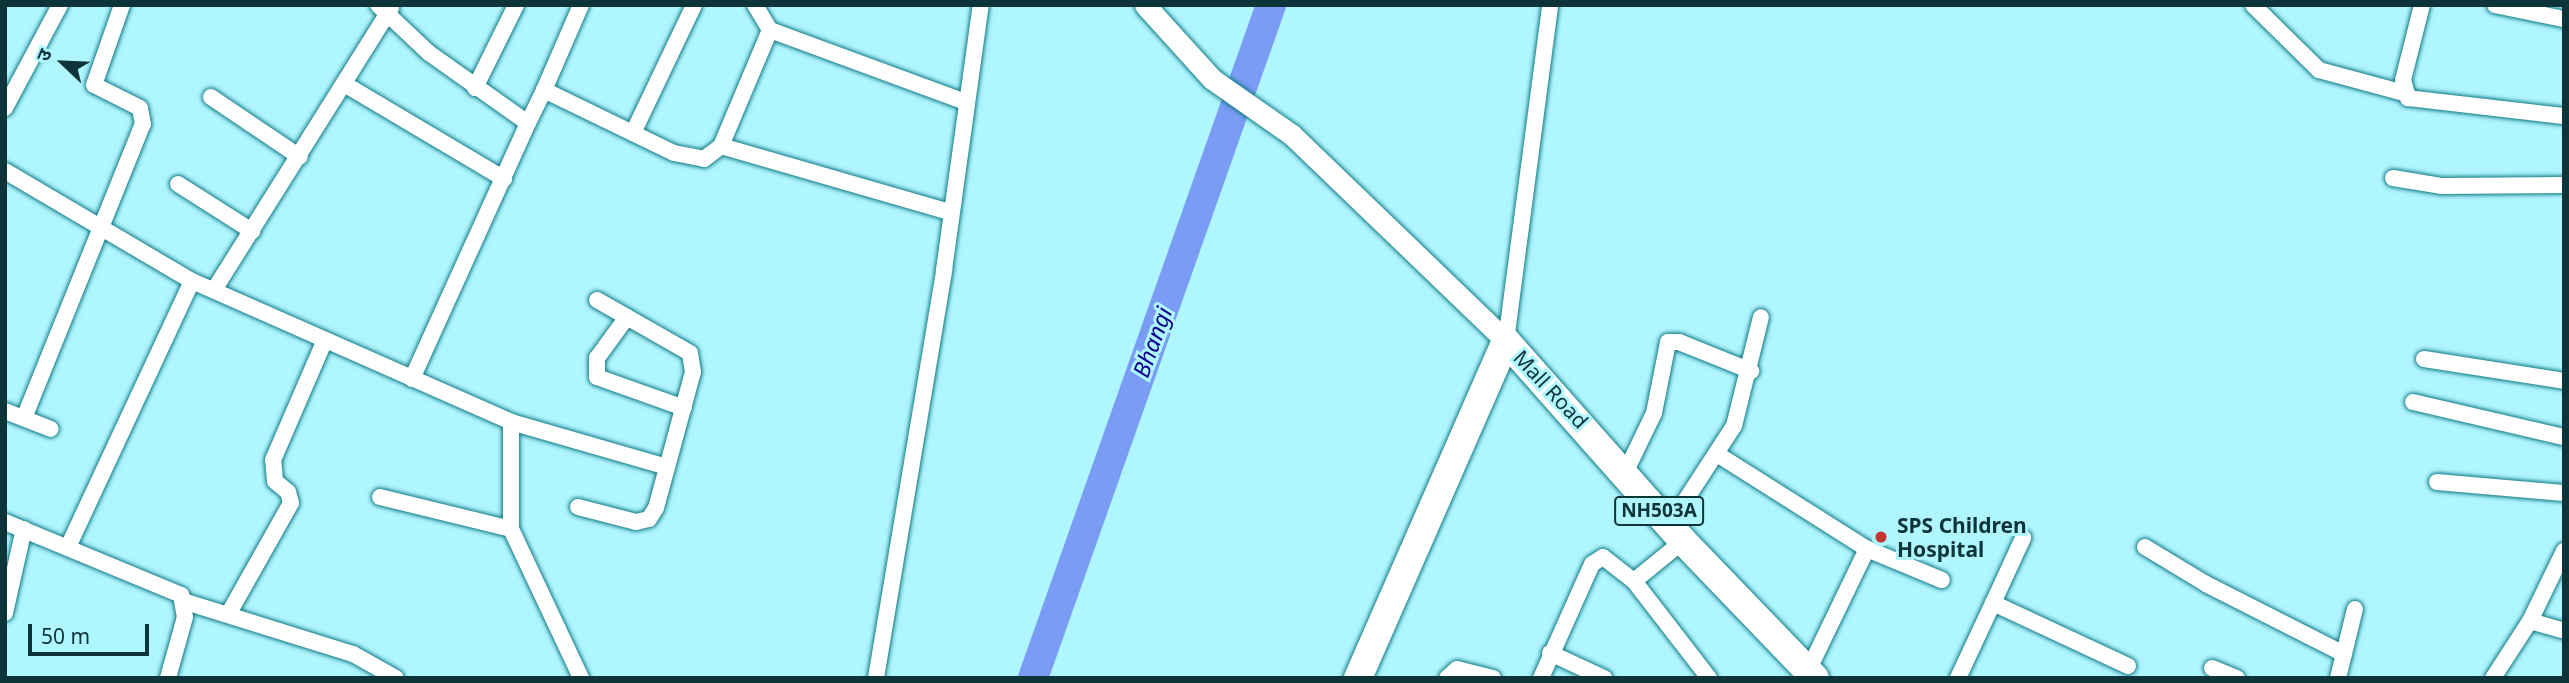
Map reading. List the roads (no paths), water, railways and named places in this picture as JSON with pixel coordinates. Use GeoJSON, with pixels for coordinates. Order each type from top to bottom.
{"type":"FeatureCollection","features":[{"type":"Feature","properties":{"kind":"highway","name":"Mall Road"},"geometry":{"type":"LineString","coordinates":[[1358,678],[1506,341],[1626,471],[1676,532],[1811,674]]}},
{"type":"Feature","properties":{"kind":"street"},"geometry":{"type":"LineString","coordinates":[[5,108],[10,88],[60,5]]}},
{"type":"Feature","properties":{"kind":"street"},"geometry":{"type":"LineString","coordinates":[[24,418],[103,230],[145,116],[133,103],[94,85],[122,5]]}},
{"type":"Feature","properties":{"kind":"street"},"geometry":{"type":"LineString","coordinates":[[475,88],[516,5]]}},
{"type":"Feature","properties":{"kind":"street"},"geometry":{"type":"LineString","coordinates":[[412,379],[581,5]]}},
{"type":"Feature","properties":{"kind":"street"},"geometry":{"type":"LineString","coordinates":[[633,134],[694,5]]}},
{"type":"Feature","properties":{"kind":"street"},"geometry":{"type":"LineString","coordinates":[[755,5],[770,30],[966,102]]}},
{"type":"Feature","properties":{"kind":"street"},"geometry":{"type":"LineString","coordinates":[[876,678],[981,5]]}},
{"type":"Feature","properties":{"kind":"street"},"geometry":{"type":"LineString","coordinates":[[1145,5],[1230,93],[1263,114],[1353,191],[1506,341]]}},
{"type":"Feature","properties":{"kind":"street"},"geometry":{"type":"LineString","coordinates":[[1506,341],[1550,5]]}},
{"type":"Feature","properties":{"kind":"street"},"geometry":{"type":"LineString","coordinates":[[2253,5],[2319,70],[2404,93],[2428,103],[2564,116]]}},
{"type":"Feature","properties":{"kind":"street"},"geometry":{"type":"LineString","coordinates":[[2404,93],[2403,80],[2422,5]]}},
{"type":"Feature","properties":{"kind":"street"},"geometry":{"type":"LineString","coordinates":[[2495,5],[2564,19]]}},
{"type":"Feature","properties":{"kind":"street"},"geometry":{"type":"LineString","coordinates":[[214,290],[346,85],[386,8],[475,88],[528,123]]}},
{"type":"Feature","properties":{"kind":"street"},"geometry":{"type":"LineString","coordinates":[[544,90],[688,158],[712,156],[721,146],[770,30]]}},
{"type":"Feature","properties":{"kind":"street"},"geometry":{"type":"LineString","coordinates":[[346,85],[504,179]]}},
{"type":"Feature","properties":{"kind":"street"},"geometry":{"type":"LineString","coordinates":[[211,97],[300,157]]}},
{"type":"Feature","properties":{"kind":"street"},"geometry":{"type":"LineString","coordinates":[[721,146],[950,212]]}},
{"type":"Feature","properties":{"kind":"street"},"geometry":{"type":"LineString","coordinates":[[5,171],[192,281],[511,422],[667,467]]}},
{"type":"Feature","properties":{"kind":"street"},"geometry":{"type":"LineString","coordinates":[[2393,178],[2442,186],[2564,185]]}},
{"type":"Feature","properties":{"kind":"street"},"geometry":{"type":"LineString","coordinates":[[178,184],[252,231]]}},
{"type":"Feature","properties":{"kind":"street"},"geometry":{"type":"LineString","coordinates":[[68,547],[192,281]]}},
{"type":"Feature","properties":{"kind":"street"},"geometry":{"type":"LineString","coordinates":[[578,507],[636,522],[649,519],[667,467],[693,372],[691,353],[597,300]]}},
{"type":"Feature","properties":{"kind":"street"},"geometry":{"type":"LineString","coordinates":[[627,317],[597,358],[595,374],[610,385],[684,408]]}},
{"type":"Feature","properties":{"kind":"street"},"geometry":{"type":"LineString","coordinates":[[1634,581],[1676,532],[1734,426],[1751,371],[1761,317]]}},
{"type":"Feature","properties":{"kind":"street"},"geometry":{"type":"LineString","coordinates":[[229,613],[291,503],[288,492],[275,481],[273,460],[325,340]]}},
{"type":"Feature","properties":{"kind":"street"},"geometry":{"type":"LineString","coordinates":[[1626,471],[1654,413],[1668,342],[1679,341],[1751,371]]}},
{"type":"Feature","properties":{"kind":"street"},"geometry":{"type":"LineString","coordinates":[[2424,359],[2564,381]]}},
{"type":"Feature","properties":{"kind":"street"},"geometry":{"type":"LineString","coordinates":[[2413,402],[2564,437]]}},
{"type":"Feature","properties":{"kind":"street"},"geometry":{"type":"LineString","coordinates":[[5,411],[51,429]]}},
{"type":"Feature","properties":{"kind":"street"},"geometry":{"type":"LineString","coordinates":[[511,422],[511,529],[581,678]]}},
{"type":"Feature","properties":{"kind":"street"},"geometry":{"type":"LineString","coordinates":[[1717,454],[1867,549],[1942,580]]}},
{"type":"Feature","properties":{"kind":"street"},"geometry":{"type":"LineString","coordinates":[[2437,482],[2564,493]]}},
{"type":"Feature","properties":{"kind":"street"},"geometry":{"type":"LineString","coordinates":[[380,497],[511,529]]}},
{"type":"Feature","properties":{"kind":"street"},"geometry":{"type":"LineString","coordinates":[[5,522],[173,589],[186,602],[229,613],[364,658],[396,678]]}},
{"type":"Feature","properties":{"kind":"street"},"geometry":{"type":"LineString","coordinates":[[5,613],[24,529]]}},
{"type":"Feature","properties":{"kind":"street"},"geometry":{"type":"LineString","coordinates":[[1958,678],[2022,538]]}},
{"type":"Feature","properties":{"kind":"street"},"geometry":{"type":"LineString","coordinates":[[2145,547],[2206,584],[2344,654]]}},
{"type":"Feature","properties":{"kind":"street"},"geometry":{"type":"LineString","coordinates":[[1811,674],[1867,549]]}},
{"type":"Feature","properties":{"kind":"street"},"geometry":{"type":"LineString","coordinates":[[1541,678],[1550,653],[1596,559],[1609,559],[1634,581],[1709,678]]}},
{"type":"Feature","properties":{"kind":"street"},"geometry":{"type":"LineString","coordinates":[[2493,678],[2530,621],[2562,560]]}},
{"type":"Feature","properties":{"kind":"street"},"geometry":{"type":"LineString","coordinates":[[168,678],[186,602]]}},
{"type":"Feature","properties":{"kind":"street"},"geometry":{"type":"LineString","coordinates":[[1993,603],[2128,666]]}},
{"type":"Feature","properties":{"kind":"street"},"geometry":{"type":"LineString","coordinates":[[2338,678],[2355,609]]}},
{"type":"Feature","properties":{"kind":"street"},"geometry":{"type":"LineString","coordinates":[[2530,621],[2564,631]]}},
{"type":"Feature","properties":{"kind":"street"},"geometry":{"type":"LineString","coordinates":[[1550,653],[1604,678]]}},
{"type":"Feature","properties":{"kind":"street"},"geometry":{"type":"LineString","coordinates":[[2212,668],[2237,678]]}},
{"type":"Feature","properties":{"kind":"street"},"geometry":{"type":"LineString","coordinates":[[1447,678],[1457,669],[1493,678]]}},
{"type":"Feature","properties":{"kind":"waterway","name":"Bhangi"},"geometry":{"type":"LineString","coordinates":[[1033,678],[1271,5]]}},
{"type":"Feature","properties":{"kind":"place","name":"SPS Children Hospital"},"geometry":{"type":"Point","coordinates":[1881,537]}}]}
